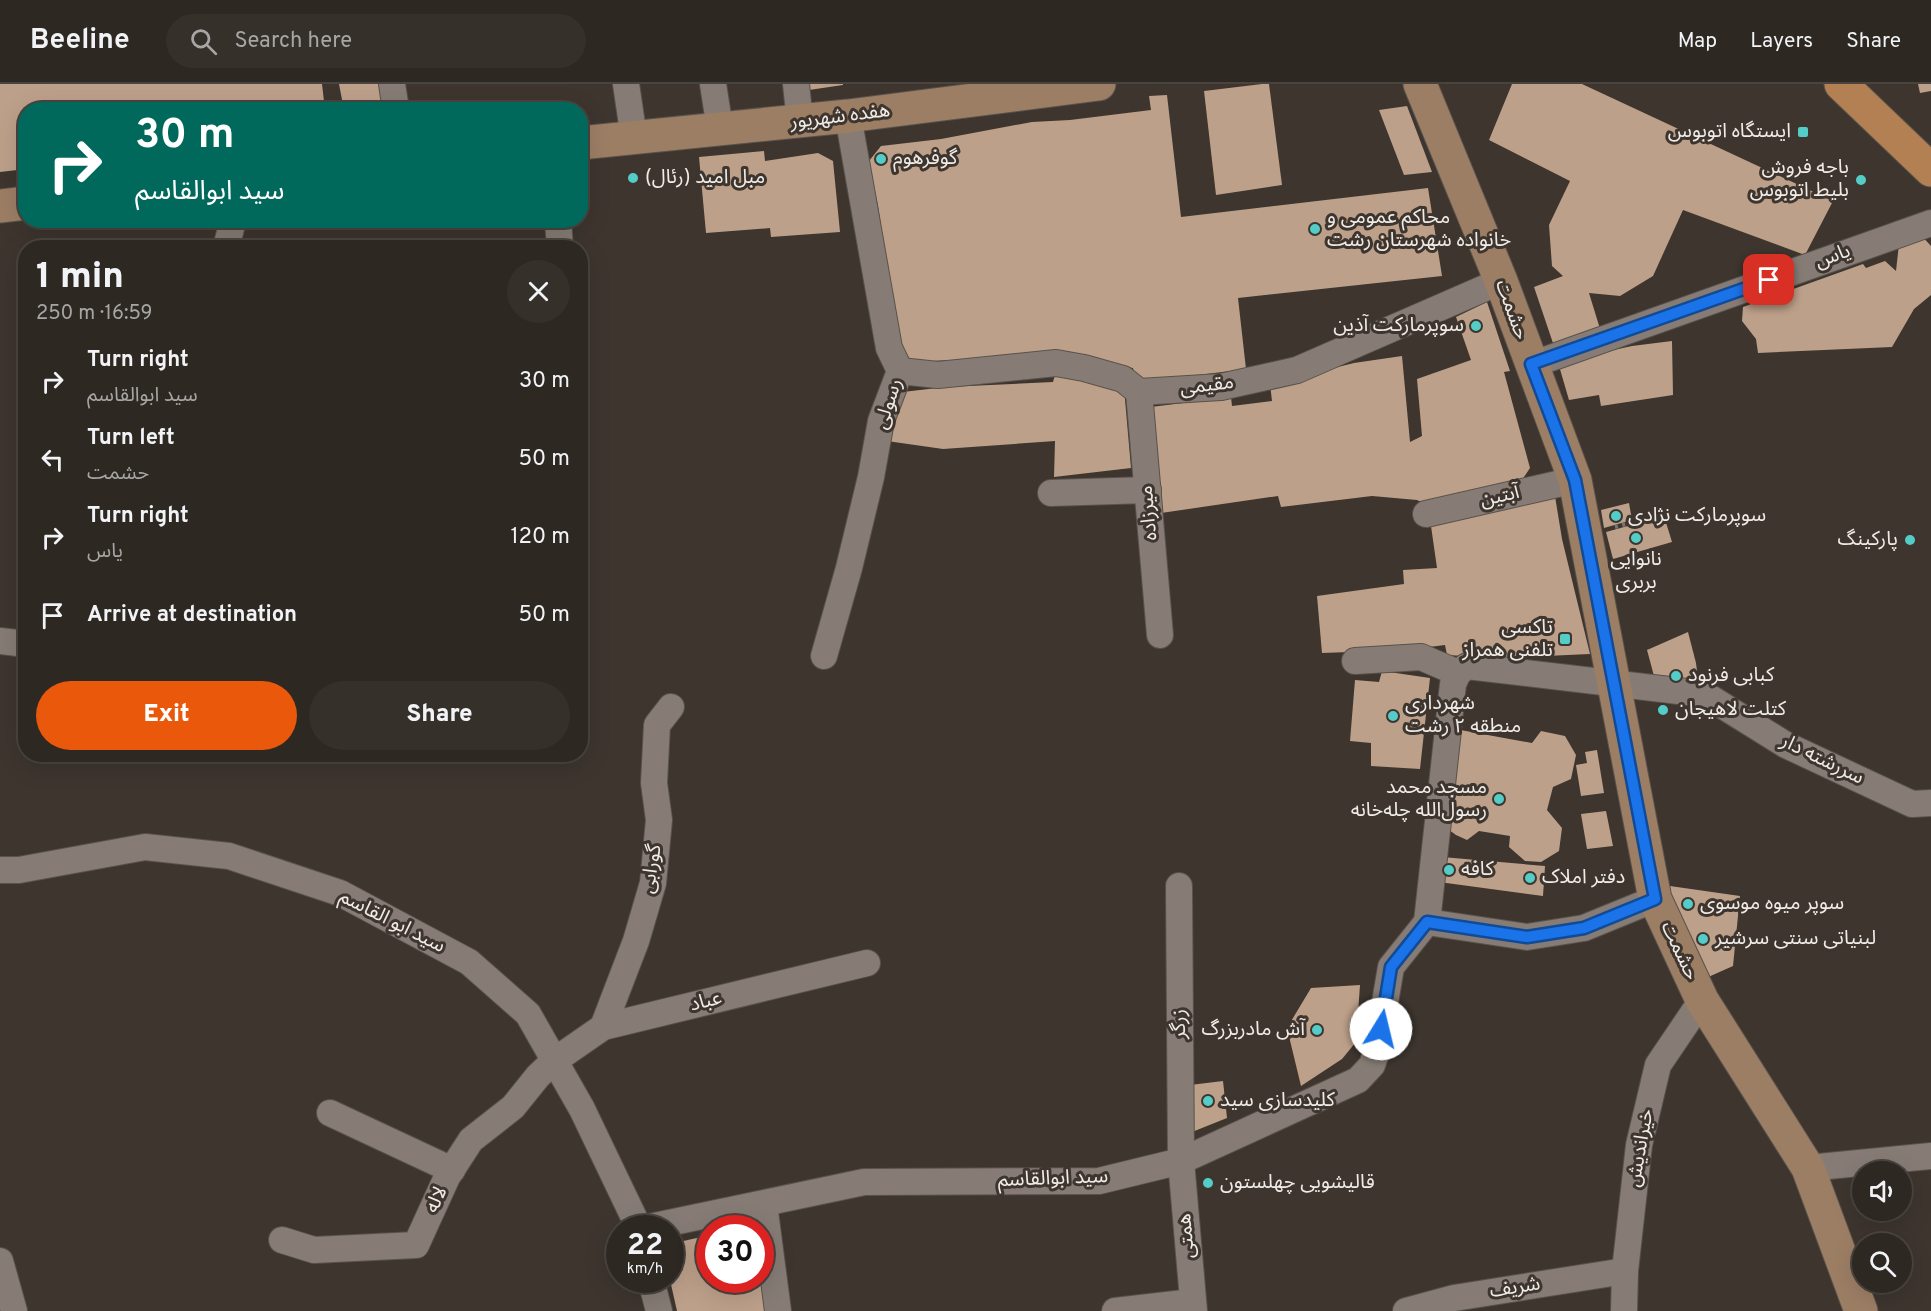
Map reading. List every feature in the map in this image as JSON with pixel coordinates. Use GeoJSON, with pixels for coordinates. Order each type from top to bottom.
{"type":"FeatureCollection","features":[{"type":"Feature","properties":{"kind":"main road","name":"هفده شهریور"},"geometry":{"type":"LineString","coordinates":[[588,142],[800,122],[1063,86],[1099,84]]}},
{"type":"Feature","properties":{"kind":"main road"},"geometry":{"type":"LineString","coordinates":[[1841,84],[1931,170]]}},
{"type":"Feature","properties":{"kind":"main road","name":"حشمت"},"geometry":{"type":"LineString","coordinates":[[1425,91],[1501,281],[1575,480],[1655,899],[1702,999],[1808,1168],[1861,1311]]}},
{"type":"Feature","properties":{"kind":"main road"},"geometry":{"type":"LineString","coordinates":[[0,206],[18,204]]}},
{"type":"Feature","properties":{"kind":"street"},"geometry":{"type":"LineString","coordinates":[[392,84],[395,102]]}},
{"type":"Feature","properties":{"kind":"street"},"geometry":{"type":"LineString","coordinates":[[626,84],[633,138]]}},
{"type":"Feature","properties":{"kind":"street"},"geometry":{"type":"LineString","coordinates":[[713,84],[720,129]]}},
{"type":"Feature","properties":{"kind":"street"},"geometry":{"type":"LineString","coordinates":[[796,84],[800,122]]}},
{"type":"Feature","properties":{"kind":"street","name":"رسولی"},"geometry":{"type":"LineString","coordinates":[[824,656],[849,568],[871,477],[881,421],[900,371],[889,348],[848,116]]}},
{"type":"Feature","properties":{"kind":"street","name":"یاس"},"geometry":{"type":"LineString","coordinates":[[1531,364],[1931,223]]}},
{"type":"Feature","properties":{"kind":"street","name":"مقیمی"},"geometry":{"type":"LineString","coordinates":[[1139,392],[1221,387],[1297,370],[1501,281]]}},
{"type":"Feature","properties":{"kind":"street"},"geometry":{"type":"LineString","coordinates":[[900,371],[938,375],[1056,363],[1123,379],[1139,392]]}},
{"type":"Feature","properties":{"kind":"street","name":"میرزاده"},"geometry":{"type":"LineString","coordinates":[[1139,392],[1160,635]]}},
{"type":"Feature","properties":{"kind":"street","name":"آبتین"},"geometry":{"type":"LineString","coordinates":[[1426,514],[1575,480]]}},
{"type":"Feature","properties":{"kind":"street"},"geometry":{"type":"LineString","coordinates":[[1052,494],[1148,490]]}},
{"type":"Feature","properties":{"kind":"street"},"geometry":{"type":"LineString","coordinates":[[0,641],[18,643]]}},
{"type":"Feature","properties":{"kind":"street"},"geometry":{"type":"LineString","coordinates":[[1355,661],[1421,657],[1458,673]]}},
{"type":"Feature","properties":{"kind":"street"},"geometry":{"type":"LineString","coordinates":[[1612,683],[1467,666],[1458,673],[1453,684],[1427,922],[1527,937],[1584,928],[1655,899]]}},
{"type":"Feature","properties":{"kind":"street","name":"سررشته دار"},"geometry":{"type":"LineString","coordinates":[[1612,683],[1704,694],[1786,745],[1912,804],[1931,803]]}},
{"type":"Feature","properties":{"kind":"street","name":"گورابی"},"geometry":{"type":"LineString","coordinates":[[603,1028],[636,941],[653,883],[659,820],[654,783],[657,725],[670,707]]}},
{"type":"Feature","properties":{"kind":"street","name":"سید ابو القاسم"},"geometry":{"type":"LineString","coordinates":[[0,870],[19,870],[145,847],[229,856],[340,893],[470,962],[528,1014],[582,1109],[633,1215]]}},
{"type":"Feature","properties":{"kind":"street","name":"زرگر"},"geometry":{"type":"LineString","coordinates":[[1179,886],[1181,1161]]}},
{"type":"Feature","properties":{"kind":"street","name":"سید ابوالقاسم"},"geometry":{"type":"LineString","coordinates":[[684,1220],[864,1182],[1099,1181],[1181,1161],[1359,1080],[1372,1065],[1377,1050],[1391,967],[1427,922]]}},
{"type":"Feature","properties":{"kind":"street","name":"عباد"},"geometry":{"type":"LineString","coordinates":[[554,1061],[603,1028],[867,963]]}},
{"type":"Feature","properties":{"kind":"street","name":"خیراندیش"},"geometry":{"type":"LineString","coordinates":[[1624,1311],[1624,1271],[1639,1145],[1658,1065],[1702,999]]}},
{"type":"Feature","properties":{"kind":"street","name":"لاله"},"geometry":{"type":"LineString","coordinates":[[282,1240],[314,1250],[416,1245],[452,1170],[471,1140],[513,1107],[538,1076],[554,1061]]}},
{"type":"Feature","properties":{"kind":"street"},"geometry":{"type":"LineString","coordinates":[[330,1113],[452,1170]]}},
{"type":"Feature","properties":{"kind":"street"},"geometry":{"type":"LineString","coordinates":[[1808,1168],[1931,1156]]}},
{"type":"Feature","properties":{"kind":"street","name":"همتی"},"geometry":{"type":"LineString","coordinates":[[1181,1161],[1193,1306]]}},
{"type":"Feature","properties":{"kind":"street"},"geometry":{"type":"LineString","coordinates":[[764,1204],[778,1311]]}},
{"type":"Feature","properties":{"kind":"street"},"geometry":{"type":"LineString","coordinates":[[0,1261],[14,1311]]}},
{"type":"Feature","properties":{"kind":"street","name":"شریف"},"geometry":{"type":"LineString","coordinates":[[1406,1311],[1454,1298],[1624,1271]]}},
{"type":"Feature","properties":{"kind":"street"},"geometry":{"type":"LineString","coordinates":[[654,1293],[658,1311]]}},
{"type":"Feature","properties":{"kind":"street"},"geometry":{"type":"LineString","coordinates":[[1110,1311],[1193,1306]]}},
{"type":"Feature","properties":{"kind":"path"},"geometry":{"type":"LineString","coordinates":[[1585,536],[1670,512]]}},
{"type":"Feature","properties":{"kind":"building"},"geometry":{"type":"Polygon","coordinates":[[[0,84],[322,84],[324,102],[18,102],[18,170],[0,172],[0,84]]]}},
{"type":"Feature","properties":{"kind":"building"},"geometry":{"type":"Polygon","coordinates":[[[339,84],[381,84],[383,102],[342,102],[339,84]]]}},
{"type":"Feature","properties":{"kind":"building"},"geometry":{"type":"Polygon","coordinates":[[[808,84],[843,84],[843,85],[809,90],[808,84]]]}},
{"type":"Feature","properties":{"kind":"building"},"geometry":{"type":"Polygon","coordinates":[[[1269,84],[1282,185],[1216,195],[1204,91],[1269,84]]]}},
{"type":"Feature","properties":{"kind":"building"},"geometry":{"type":"Polygon","coordinates":[[[1512,84],[1582,84],[1833,201],[1805,255],[1683,210],[1653,276],[1620,296],[1589,293],[1601,332],[1555,349],[1534,287],[1563,276],[1552,266],[1549,225],[1570,181],[1489,140],[1512,84]]]}},
{"type":"Feature","properties":{"kind":"building"},"geometry":{"type":"Polygon","coordinates":[[[1918,84],[1931,84],[1931,91],[1920,93],[1918,84]]]}},
{"type":"Feature","properties":{"kind":"building"},"geometry":{"type":"Polygon","coordinates":[[[1167,95],[1181,217],[1428,188],[1442,276],[1238,298],[1246,369],[1135,383],[1133,368],[1081,361],[973,359],[912,362],[901,355],[869,161],[881,146],[941,139],[1032,122],[1070,120],[1151,110],[1149,96],[1167,95]]]}},
{"type":"Feature","properties":{"kind":"building"},"geometry":{"type":"Polygon","coordinates":[[[1407,106],[1432,172],[1404,175],[1379,110],[1407,106]]]}},
{"type":"Feature","properties":{"kind":"building"},"geometry":{"type":"Polygon","coordinates":[[[764,151],[765,161],[818,153],[833,161],[840,232],[771,237],[770,228],[706,233],[699,157],[764,151]]]}},
{"type":"Feature","properties":{"kind":"building"},"geometry":{"type":"Polygon","coordinates":[[[1920,234],[1931,246],[1931,295],[1914,309],[1892,347],[1758,353],[1756,339],[1742,321],[1743,307],[1863,264],[1866,268],[1885,261],[1896,271],[1899,244],[1920,234]]]}},
{"type":"Feature","properties":{"kind":"building"},"geometry":{"type":"Polygon","coordinates":[[[1487,302],[1510,371],[1504,372],[1530,468],[1520,483],[1432,507],[1417,500],[1372,496],[1281,507],[1278,496],[1161,513],[1151,407],[1231,397],[1232,406],[1272,401],[1270,384],[1354,363],[1402,356],[1410,442],[1422,436],[1417,379],[1471,360],[1456,317],[1487,302]]]}},
{"type":"Feature","properties":{"kind":"building"},"geometry":{"type":"Polygon","coordinates":[[[1672,341],[1673,395],[1601,406],[1599,395],[1569,400],[1557,359],[1672,341]]]}},
{"type":"Feature","properties":{"kind":"building"},"geometry":{"type":"Polygon","coordinates":[[[1055,375],[1124,388],[1131,468],[1054,477],[1055,441],[943,449],[887,441],[894,393],[946,387],[1053,382],[1055,375]]]}},
{"type":"Feature","properties":{"kind":"building"},"geometry":{"type":"Polygon","coordinates":[[[1554,490],[1562,539],[1590,654],[1499,658],[1447,655],[1445,645],[1405,650],[1322,653],[1317,596],[1404,584],[1403,570],[1437,568],[1430,519],[1554,490]]]}},
{"type":"Feature","properties":{"kind":"building"},"geometry":{"type":"Polygon","coordinates":[[[1629,503],[1632,520],[1604,528],[1601,510],[1629,503]]]}},
{"type":"Feature","properties":{"kind":"building"},"geometry":{"type":"Polygon","coordinates":[[[1664,516],[1672,542],[1613,559],[1606,532],[1664,516]]]}},
{"type":"Feature","properties":{"kind":"building"},"geometry":{"type":"Polygon","coordinates":[[[1688,632],[1698,679],[1657,687],[1647,650],[1688,632]]]}},
{"type":"Feature","properties":{"kind":"building"},"geometry":{"type":"Polygon","coordinates":[[[1382,671],[1430,678],[1420,769],[1371,766],[1371,743],[1350,741],[1355,680],[1379,682],[1382,671]]]}},
{"type":"Feature","properties":{"kind":"building","name":"مسجد محمد رسول‌‌الله چله‌خانه"},"geometry":{"type":"Polygon","coordinates":[[[1455,729],[1532,743],[1541,731],[1565,736],[1576,755],[1571,779],[1553,787],[1547,810],[1562,828],[1559,851],[1541,862],[1525,861],[1509,847],[1510,836],[1479,831],[1467,840],[1445,827],[1455,729]]]}},
{"type":"Feature","properties":{"kind":"building"},"geometry":{"type":"Polygon","coordinates":[[[1597,750],[1604,793],[1581,796],[1576,765],[1587,763],[1585,752],[1597,750]]]}},
{"type":"Feature","properties":{"kind":"building"},"geometry":{"type":"Polygon","coordinates":[[[1606,811],[1613,846],[1587,849],[1581,814],[1606,811]]]}},
{"type":"Feature","properties":{"kind":"building"},"geometry":{"type":"Polygon","coordinates":[[[1442,857],[1545,866],[1543,896],[1439,882],[1442,857]]]}},
{"type":"Feature","properties":{"kind":"building"},"geometry":{"type":"Polygon","coordinates":[[[1663,885],[1740,896],[1733,966],[1706,978],[1663,885]]]}},
{"type":"Feature","properties":{"kind":"building"},"geometry":{"type":"Polygon","coordinates":[[[1360,985],[1356,1042],[1342,1059],[1301,1086],[1287,1028],[1311,988],[1360,985]]]}},
{"type":"Feature","properties":{"kind":"building","name":"کلیدسازی سید"},"geometry":{"type":"Polygon","coordinates":[[[1223,1081],[1227,1118],[1192,1132],[1190,1085],[1223,1081]]]}},
{"type":"Feature","properties":{"kind":"building"},"geometry":{"type":"Polygon","coordinates":[[[696,1238],[696,1293],[766,1293],[770,1311],[677,1311],[673,1293],[684,1293],[684,1241],[696,1238]]]}},
{"type":"Feature","properties":{"kind":"place","name":"ایستگاه اتوبوس"},"geometry":{"type":"Point","coordinates":[1803,132]}},
{"type":"Feature","properties":{"kind":"place","name":"گوفرهوم"},"geometry":{"type":"Point","coordinates":[881,159]}},
{"type":"Feature","properties":{"kind":"place","name":"مبل امید (رئال)"},"geometry":{"type":"Point","coordinates":[633,178]}},
{"type":"Feature","properties":{"kind":"place","name":"باجه فروش بلیط اتوبوس"},"geometry":{"type":"Point","coordinates":[1861,180]}},
{"type":"Feature","properties":{"kind":"place","name":"محاکم عمومی و خانواده شهرستان رشت"},"geometry":{"type":"Point","coordinates":[1315,229]}},
{"type":"Feature","properties":{"kind":"place","name":"سوپرمارکت آذین"},"geometry":{"type":"Point","coordinates":[1476,326]}},
{"type":"Feature","properties":{"kind":"place","name":"سوپرمارکت نژادی"},"geometry":{"type":"Point","coordinates":[1616,516]}},
{"type":"Feature","properties":{"kind":"place","name":"نانوایی بربری"},"geometry":{"type":"Point","coordinates":[1636,538]}},
{"type":"Feature","properties":{"kind":"place","name":"پارکینگ"},"geometry":{"type":"Point","coordinates":[1910,540]}},
{"type":"Feature","properties":{"kind":"place","name":"تاکسی تلفنی همراز"},"geometry":{"type":"Point","coordinates":[1565,639]}},
{"type":"Feature","properties":{"kind":"place","name":"کبابی فرنود"},"geometry":{"type":"Point","coordinates":[1676,676]}},
{"type":"Feature","properties":{"kind":"place","name":"کتلت لاهیجان"},"geometry":{"type":"Point","coordinates":[1663,710]}},
{"type":"Feature","properties":{"kind":"place","name":"شهرداری منطقه ۲ رشت"},"geometry":{"type":"Point","coordinates":[1393,716]}},
{"type":"Feature","properties":{"kind":"place","name":"مسجد محمد رسول‌‌الله چله‌خانه"},"geometry":{"type":"Point","coordinates":[1499,799]}},
{"type":"Feature","properties":{"kind":"place","name":"کافه"},"geometry":{"type":"Point","coordinates":[1449,870]}},
{"type":"Feature","properties":{"kind":"place","name":"دفتر املاک"},"geometry":{"type":"Point","coordinates":[1530,878]}},
{"type":"Feature","properties":{"kind":"place","name":"سوپر میوه موسوی"},"geometry":{"type":"Point","coordinates":[1688,904]}},
{"type":"Feature","properties":{"kind":"place","name":"لبنیاتی سنتی سرشیر"},"geometry":{"type":"Point","coordinates":[1703,939]}},
{"type":"Feature","properties":{"kind":"place","name":"آش مادربزرگ"},"geometry":{"type":"Point","coordinates":[1317,1030]}},
{"type":"Feature","properties":{"kind":"place","name":"کلیدسازی سید"},"geometry":{"type":"Point","coordinates":[1208,1101]}},
{"type":"Feature","properties":{"kind":"place","name":"قالیشویی چهلستون"},"geometry":{"type":"Point","coordinates":[1208,1183]}},
{"type":"Feature","properties":{"kind":"route"},"geometry":{"type":"LineString","coordinates":[[1381,1029],[1391,967],[1427,922],[1527,937],[1584,928],[1655,899],[1575,480],[1531,364],[1769,280]]}}]}
